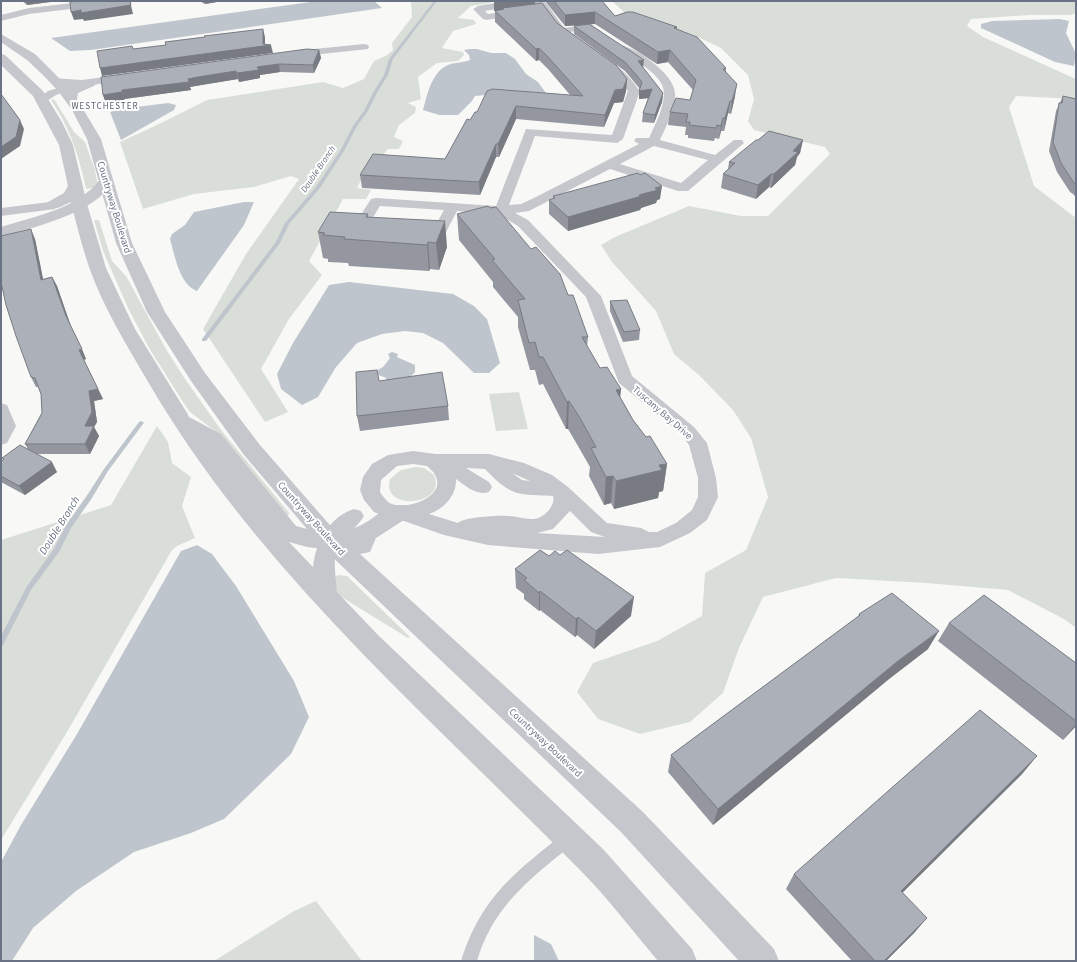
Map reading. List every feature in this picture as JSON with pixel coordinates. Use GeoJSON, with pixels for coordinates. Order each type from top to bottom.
{"type":"FeatureCollection","features":[{"type":"Feature","properties":{"kind":"street"},"geometry":{"type":"LineString","coordinates":[[1,18],[29,11],[57,9],[113,1]]}},
{"type":"Feature","properties":{"kind":"street"},"geometry":{"type":"LineString","coordinates":[[522,1],[478,9],[486,17],[541,5],[561,31],[573,41]]}},
{"type":"Feature","properties":{"kind":"street"},"geometry":{"type":"LineString","coordinates":[[1,23],[27,20],[57,9]]}},
{"type":"Feature","properties":{"kind":"street"},"geometry":{"type":"LineString","coordinates":[[561,31],[591,27],[608,40],[653,68],[667,85],[670,94],[653,142]]}},
{"type":"Feature","properties":{"kind":"street","name":"Countryway Boulevard"},"geometry":{"type":"LineString","coordinates":[[1,37],[39,64],[62,89],[94,139],[124,243],[156,312],[198,377],[252,450],[330,541],[632,822],[762,961]]}},
{"type":"Feature","properties":{"kind":"street"},"geometry":{"type":"LineString","coordinates":[[1,45],[15,54],[39,64]]}},
{"type":"Feature","properties":{"kind":"street"},"geometry":{"type":"LineString","coordinates":[[284,55],[364,47]]}},
{"type":"Feature","properties":{"kind":"street"},"geometry":{"type":"LineString","coordinates":[[2,58],[20,65],[42,84],[62,89],[70,95],[74,90],[92,83]]}},
{"type":"Feature","properties":{"kind":"street"},"geometry":{"type":"LineString","coordinates":[[2,58],[42,101],[66,144],[98,268],[126,329],[179,418],[255,519],[327,598],[370,644],[592,860],[680,961]]}},
{"type":"Feature","properties":{"kind":"street"},"geometry":{"type":"LineString","coordinates":[[597,58],[620,74],[634,91],[617,139]]}},
{"type":"Feature","properties":{"kind":"street"},"geometry":{"type":"LineString","coordinates":[[42,101],[48,95],[72,84],[92,83],[139,76]]}},
{"type":"Feature","properties":{"kind":"street"},"geometry":{"type":"LineString","coordinates":[[501,210],[530,132],[653,142],[717,159]]}},
{"type":"Feature","properties":{"kind":"street","name":"Tuscany Bay Drive"},"geometry":{"type":"LineString","coordinates":[[384,229],[360,227],[376,202],[501,210],[524,208],[653,142]]}},
{"type":"Feature","properties":{"kind":"street"},"geometry":{"type":"LineString","coordinates":[[610,165],[683,188],[738,143]]}},
{"type":"Feature","properties":{"kind":"street"},"geometry":{"type":"LineString","coordinates":[[1,212],[56,209],[74,216],[80,203],[95,196],[106,181]]}},
{"type":"Feature","properties":{"kind":"street"},"geometry":{"type":"LineString","coordinates":[[1,232],[56,209],[67,199],[90,206],[100,211],[118,258],[140,279]]}},
{"type":"Feature","properties":{"kind":"street"},"geometry":{"type":"LineString","coordinates":[[416,231],[439,233],[452,207]]}},
{"type":"Feature","properties":{"kind":"street","name":"Tuscany Bay Drive"},"geometry":{"type":"LineString","coordinates":[[402,513],[444,527],[488,537],[598,546],[660,539],[683,528],[700,515],[708,497],[707,478],[698,443],[688,431],[625,379],[593,296],[523,223],[501,210]]}},
{"type":"Feature","properties":{"kind":"street"},"geometry":{"type":"LineString","coordinates":[[1,409],[7,426],[1,439]]}},
{"type":"Feature","properties":{"kind":"street"},"geometry":{"type":"LineString","coordinates":[[179,418],[214,439],[288,532],[306,539],[330,541],[350,538],[375,502]]}},
{"type":"Feature","properties":{"kind":"street"},"geometry":{"type":"LineString","coordinates":[[402,513],[391,511],[375,502],[370,494],[369,485],[372,476],[379,468],[388,462],[411,457],[447,469],[482,487]]}},
{"type":"Feature","properties":{"kind":"street"},"geometry":{"type":"LineString","coordinates":[[447,469],[489,461],[520,468],[547,481],[600,528],[660,539]]}},
{"type":"Feature","properties":{"kind":"street"},"geometry":{"type":"LineString","coordinates":[[308,515],[322,521],[360,524],[402,513],[423,510],[433,505],[446,491],[447,469]]}},
{"type":"Feature","properties":{"kind":"street","name":"Tuscany Bay Drive"},"geometry":{"type":"LineString","coordinates":[[444,527],[509,523],[531,527],[546,524],[560,511],[560,492]]}},
{"type":"Feature","properties":{"kind":"street"},"geometry":{"type":"LineString","coordinates":[[360,524],[363,572]]}},
{"type":"Feature","properties":{"kind":"street"},"geometry":{"type":"LineString","coordinates":[[327,598],[323,575],[325,554],[330,541]]}},
{"type":"Feature","properties":{"kind":"lane"},"geometry":{"type":"LineString","coordinates":[[469,961],[472,947],[484,919],[497,901],[521,877],[569,837]]}},
{"type":"Feature","properties":{"kind":"shaded area"},"geometry":{"type":"Polygon","coordinates":[[[318,1],[374,1],[382,8],[91,50],[70,51],[51,38],[318,1]]]}},
{"type":"Feature","properties":{"kind":"shaded area"},"geometry":{"type":"Polygon","coordinates":[[[411,1],[492,1],[490,3],[471,6],[458,18],[474,20],[476,24],[453,31],[442,48],[463,52],[464,55],[458,61],[437,63],[418,77],[421,99],[408,103],[416,107],[415,113],[399,125],[394,137],[403,141],[399,149],[388,149],[381,157],[371,160],[357,188],[371,190],[366,199],[343,199],[309,261],[322,275],[289,319],[261,369],[288,412],[265,422],[203,329],[246,254],[299,179],[291,176],[254,187],[194,194],[143,209],[120,142],[207,100],[323,82],[343,88],[364,79],[374,61],[387,55],[393,50],[392,43],[412,17],[411,1]]]}},
{"type":"Feature","properties":{"kind":"shaded area"},"geometry":{"type":"Polygon","coordinates":[[[612,1],[1076,1],[1076,13],[1071,15],[1030,15],[971,19],[967,26],[983,37],[1076,79],[1076,99],[1016,96],[1009,107],[1034,186],[1076,218],[1076,628],[1064,619],[1008,590],[926,583],[836,578],[763,597],[739,648],[723,693],[690,722],[640,734],[598,719],[577,692],[593,663],[657,641],[702,616],[705,573],[746,550],[768,497],[751,438],[733,410],[700,376],[674,354],[656,311],[612,262],[601,245],[615,237],[689,206],[741,216],[768,216],[830,154],[825,147],[754,130],[748,121],[754,99],[748,75],[721,48],[689,33],[626,14],[612,1]]]}},
{"type":"Feature","properties":{"kind":"shaded area"},"geometry":{"type":"Polygon","coordinates":[[[1060,19],[1069,21],[1066,33],[1076,54],[1074,66],[1055,62],[981,28],[981,24],[992,21],[1060,19]]]}},
{"type":"Feature","properties":{"kind":"shaded area"},"geometry":{"type":"Polygon","coordinates":[[[477,49],[491,53],[506,53],[515,59],[526,74],[538,82],[546,93],[528,96],[475,96],[458,115],[439,115],[423,110],[430,86],[437,74],[446,66],[470,60],[469,55],[464,50],[477,49]]]}},
{"type":"Feature","properties":{"kind":"shaded area"},"geometry":{"type":"Polygon","coordinates":[[[54,99],[74,132],[85,142],[95,170],[98,187],[86,189],[69,132],[51,100],[54,99]]]}},
{"type":"Feature","properties":{"kind":"shaded area"},"geometry":{"type":"Polygon","coordinates":[[[168,103],[176,105],[174,110],[121,140],[110,112],[168,103]]]}},
{"type":"Feature","properties":{"kind":"shaded area"},"geometry":{"type":"Polygon","coordinates":[[[244,202],[254,202],[244,225],[197,291],[186,282],[182,276],[170,239],[172,234],[185,225],[194,212],[244,202]]]}},
{"type":"Feature","properties":{"kind":"shaded area"},"geometry":{"type":"Polygon","coordinates":[[[94,220],[99,220],[112,261],[126,276],[166,349],[183,376],[221,430],[290,514],[285,516],[215,431],[190,412],[183,402],[149,348],[128,308],[103,251],[94,220]]]}},
{"type":"Feature","properties":{"kind":"shaded area"},"geometry":{"type":"Polygon","coordinates":[[[349,282],[453,294],[474,306],[487,319],[500,363],[489,373],[474,373],[443,343],[423,333],[405,331],[382,334],[357,343],[336,367],[318,397],[302,405],[281,389],[277,374],[293,343],[329,285],[349,282]]]}},
{"type":"Feature","properties":{"kind":"shaded area"},"geometry":{"type":"Polygon","coordinates":[[[392,352],[398,354],[397,357],[415,365],[415,372],[408,379],[387,381],[386,378],[376,374],[376,371],[383,367],[390,358],[388,354],[392,352]]]}},
{"type":"Feature","properties":{"kind":"shaded area"},"geometry":{"type":"Polygon","coordinates":[[[519,392],[528,429],[496,431],[489,394],[519,392]]]}},
{"type":"Feature","properties":{"kind":"shaded area"},"geometry":{"type":"Polygon","coordinates":[[[157,426],[168,442],[172,463],[191,477],[182,506],[195,538],[177,546],[172,550],[67,732],[1,840],[1,540],[111,505],[157,426]]]}},
{"type":"Feature","properties":{"kind":"shaded area"},"geometry":{"type":"Polygon","coordinates":[[[416,467],[424,468],[434,475],[436,485],[432,493],[424,499],[414,501],[403,500],[395,497],[390,490],[390,479],[401,470],[416,467]]]}},
{"type":"Feature","properties":{"kind":"shaded area"},"geometry":{"type":"Polygon","coordinates":[[[197,545],[212,554],[236,586],[294,681],[309,717],[291,754],[224,819],[191,833],[134,852],[76,891],[33,928],[12,961],[1,961],[1,862],[21,825],[77,734],[181,551],[197,545]]]}},
{"type":"Feature","properties":{"kind":"shaded area"},"geometry":{"type":"Polygon","coordinates":[[[338,575],[347,576],[410,637],[408,638],[330,590],[333,578],[338,575]]]}},
{"type":"Feature","properties":{"kind":"shaded area"},"geometry":{"type":"Polygon","coordinates":[[[316,901],[362,961],[214,961],[294,911],[316,901]]]}},
{"type":"Feature","properties":{"kind":"shaded area"},"geometry":{"type":"Polygon","coordinates":[[[534,935],[551,944],[559,961],[534,961],[534,935]]]}},
{"type":"Feature","properties":{"kind":"building"},"geometry":{"type":"Polygon","coordinates":[[[130,1],[131,5],[81,13],[81,10],[71,12],[70,2],[130,1]]]}},
{"type":"Feature","properties":{"kind":"building"},"geometry":{"type":"Polygon","coordinates":[[[554,1],[602,1],[615,16],[627,12],[633,12],[677,27],[674,28],[697,37],[726,68],[723,69],[737,84],[732,101],[730,101],[721,126],[717,125],[716,128],[689,125],[690,122],[686,122],[688,114],[670,112],[676,98],[690,100],[696,80],[670,50],[658,52],[595,12],[565,15],[554,1]]]}},
{"type":"Feature","properties":{"kind":"building"},"geometry":{"type":"Polygon","coordinates":[[[542,3],[557,23],[616,65],[627,79],[623,89],[615,90],[605,115],[516,106],[498,144],[496,144],[479,182],[360,175],[373,154],[445,159],[467,119],[470,120],[475,112],[477,112],[487,91],[492,89],[583,96],[539,48],[536,49],[495,11],[504,9],[502,8],[542,3]]]}},
{"type":"Feature","properties":{"kind":"building"},"geometry":{"type":"Polygon","coordinates":[[[589,24],[644,60],[638,61],[663,93],[655,115],[643,113],[652,89],[639,91],[642,82],[626,63],[574,26],[589,24]]]}},
{"type":"Feature","properties":{"kind":"building"},"geometry":{"type":"Polygon","coordinates":[[[263,29],[263,44],[271,45],[100,68],[97,51],[132,46],[133,49],[166,45],[165,42],[263,29]]]}},
{"type":"Feature","properties":{"kind":"building"},"geometry":{"type":"Polygon","coordinates":[[[307,49],[319,50],[313,65],[279,64],[257,67],[259,70],[237,73],[236,71],[198,77],[188,79],[189,82],[122,90],[122,92],[103,95],[101,77],[307,49]]]}},
{"type":"Feature","properties":{"kind":"building"},"geometry":{"type":"Polygon","coordinates":[[[1,94],[20,120],[16,137],[1,147],[1,94]]]}},
{"type":"Feature","properties":{"kind":"building"},"geometry":{"type":"Polygon","coordinates":[[[1063,96],[1076,99],[1076,184],[1061,163],[1053,142],[1059,103],[1062,103],[1063,96]]]}},
{"type":"Feature","properties":{"kind":"building"},"geometry":{"type":"Polygon","coordinates":[[[769,131],[803,140],[793,151],[798,152],[774,174],[771,174],[758,185],[723,174],[735,163],[729,162],[769,131]]]}},
{"type":"Feature","properties":{"kind":"building"},"geometry":{"type":"Polygon","coordinates":[[[638,173],[640,175],[645,173],[662,186],[655,188],[658,190],[639,195],[642,196],[568,217],[549,200],[555,198],[553,196],[638,173]]]}},
{"type":"Feature","properties":{"kind":"building"},"geometry":{"type":"Polygon","coordinates":[[[488,206],[490,208],[496,207],[531,249],[536,247],[560,274],[568,295],[573,295],[588,337],[582,337],[600,368],[607,367],[621,389],[616,390],[633,420],[646,437],[650,436],[667,464],[659,465],[662,470],[616,481],[613,476],[606,477],[591,448],[596,447],[580,418],[569,401],[567,402],[543,357],[539,357],[535,342],[529,343],[518,300],[525,299],[492,260],[495,259],[457,214],[488,206]]]}},
{"type":"Feature","properties":{"kind":"building"},"geometry":{"type":"Polygon","coordinates":[[[330,212],[368,214],[366,217],[445,221],[436,243],[428,242],[427,245],[344,239],[345,237],[323,235],[325,233],[318,232],[330,212]]]}},
{"type":"Feature","properties":{"kind":"building"},"geometry":{"type":"Polygon","coordinates":[[[31,229],[41,280],[52,277],[66,316],[82,349],[79,350],[98,389],[89,391],[92,412],[85,426],[94,426],[85,444],[25,444],[42,413],[41,394],[35,378],[31,377],[6,305],[1,282],[1,236],[31,229]]]}},
{"type":"Feature","properties":{"kind":"building"},"geometry":{"type":"Polygon","coordinates":[[[627,300],[640,330],[624,332],[610,301],[627,300]]]}},
{"type":"Feature","properties":{"kind":"building"},"geometry":{"type":"Polygon","coordinates":[[[377,370],[379,381],[442,372],[448,406],[357,416],[356,372],[377,370]]]}},
{"type":"Feature","properties":{"kind":"building"},"geometry":{"type":"Polygon","coordinates":[[[20,445],[52,462],[19,486],[1,476],[1,462],[4,459],[2,458],[20,445]]]}},
{"type":"Feature","properties":{"kind":"building"},"geometry":{"type":"Polygon","coordinates":[[[540,550],[549,556],[555,551],[560,555],[567,550],[634,597],[596,631],[578,617],[576,619],[540,591],[539,593],[524,580],[527,578],[515,569],[540,550]]]}},
{"type":"Feature","properties":{"kind":"building"},"geometry":{"type":"Polygon","coordinates":[[[892,593],[939,631],[898,661],[718,809],[671,755],[860,615],[859,614],[892,593]]]}},
{"type":"Feature","properties":{"kind":"building"},"geometry":{"type":"Polygon","coordinates":[[[984,595],[1076,663],[1076,721],[949,623],[984,595]]]}},
{"type":"Feature","properties":{"kind":"building"},"geometry":{"type":"Polygon","coordinates":[[[980,710],[1037,756],[901,891],[927,918],[884,961],[875,961],[794,874],[980,710]]]}},
{"type":"Feature","properties":{"kind":"waterway","name":"Double Branch"},"geometry":{"type":"LineString","coordinates":[[204,340],[278,242],[287,224],[318,188],[342,151],[355,126],[366,111],[386,75],[391,59],[436,1]]}},
{"type":"Feature","properties":{"kind":"waterway","name":"Double Branch"},"geometry":{"type":"LineString","coordinates":[[1,643],[29,588],[57,550],[68,527],[106,470],[141,423]]}},
{"type":"Feature","properties":{"kind":"district","name":"WESTCHESTER"},"geometry":{"type":"Point","coordinates":[105,106]}}]}
